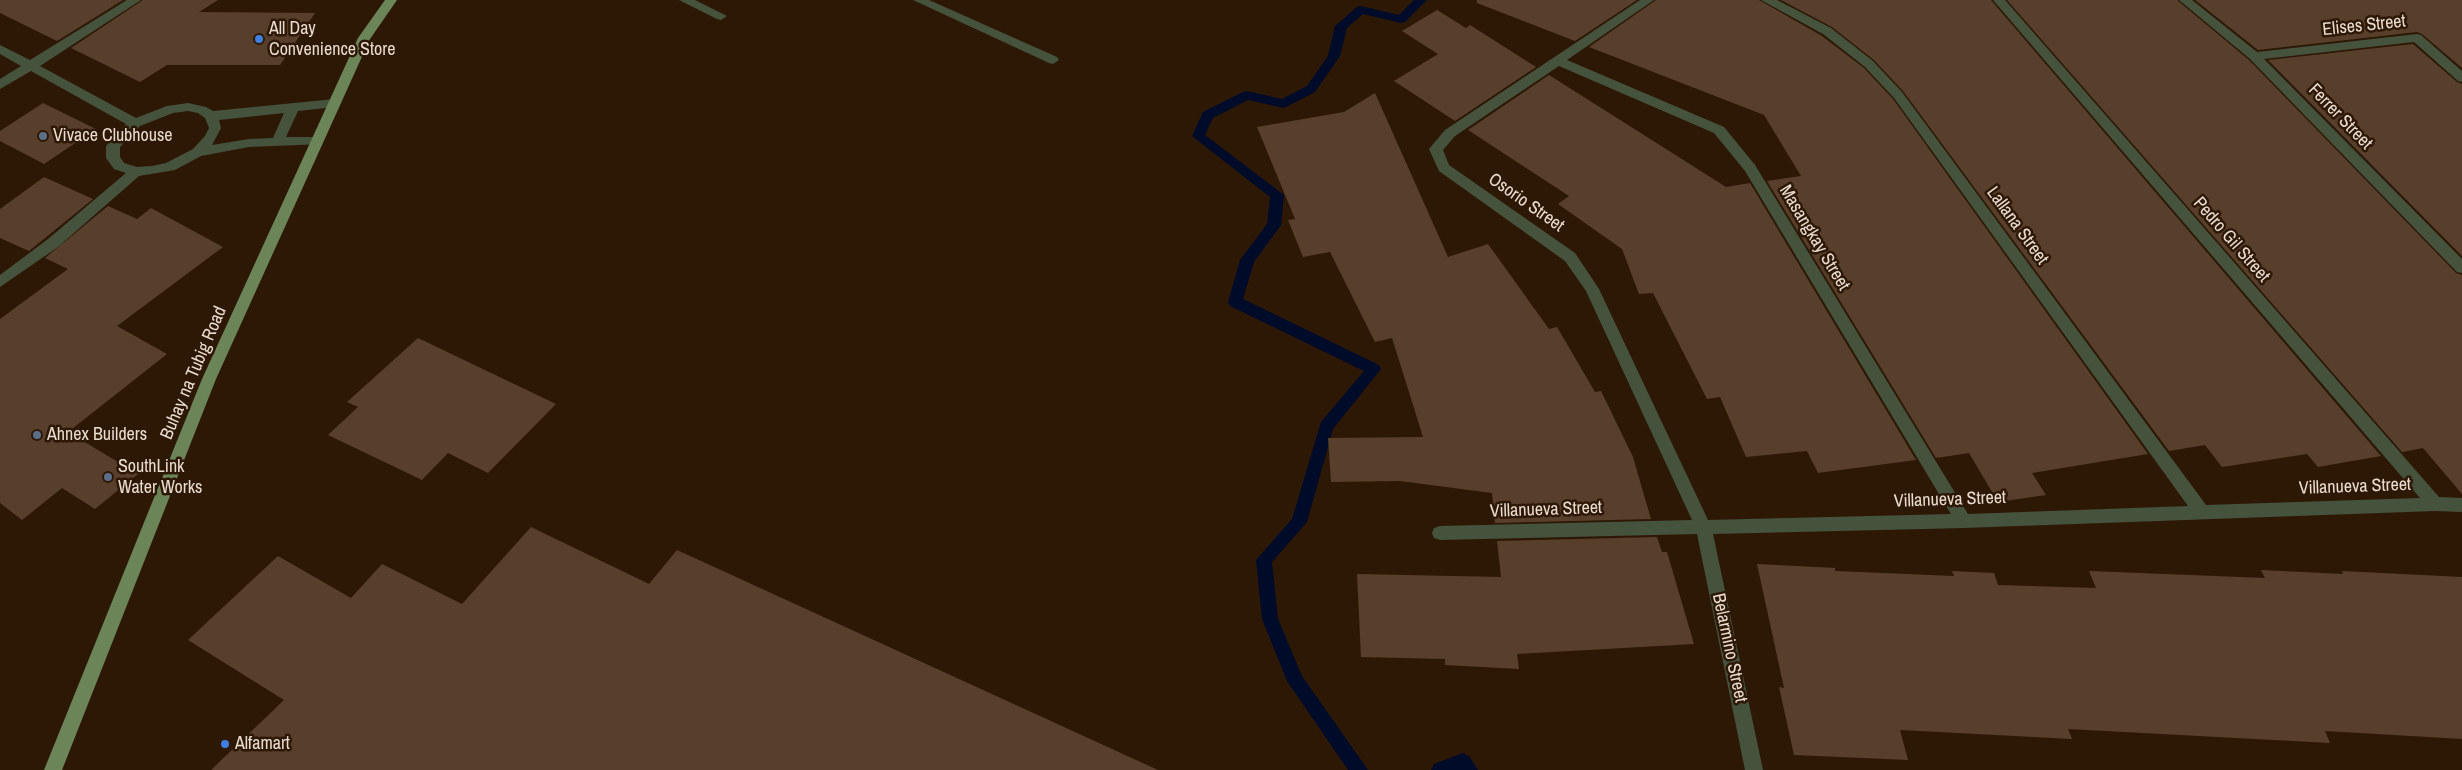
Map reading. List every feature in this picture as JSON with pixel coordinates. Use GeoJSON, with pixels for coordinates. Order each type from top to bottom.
{"type":"FeatureCollection","features":[{"type":"Feature","properties":{"kind":"main road","name":"Buhay na Tubig Road"},"geometry":{"type":"LineString","coordinates":[[53,770],[210,379],[364,38],[391,0]]}},
{"type":"Feature","properties":{"kind":"street"},"geometry":{"type":"LineString","coordinates":[[0,84],[135,0]]}},
{"type":"Feature","properties":{"kind":"street"},"geometry":{"type":"LineString","coordinates":[[685,0],[721,16]]}},
{"type":"Feature","properties":{"kind":"street"},"geometry":{"type":"LineString","coordinates":[[919,0],[1053,60]]}},
{"type":"Feature","properties":{"kind":"street","name":"Osorio Street"},"geometry":{"type":"LineString","coordinates":[[1648,0],[1450,133],[1436,149],[1444,168],[1570,256],[1592,289],[1703,526]]}},
{"type":"Feature","properties":{"kind":"street","name":"Lallana Street"},"geometry":{"type":"LineString","coordinates":[[1767,0],[1788,9],[1827,31],[1869,64],[1898,95],[2202,512]]}},
{"type":"Feature","properties":{"kind":"street","name":"Pedro Gil Street"},"geometry":{"type":"LineString","coordinates":[[1999,0],[2435,504]]}},
{"type":"Feature","properties":{"kind":"street","name":"Ferrer Street"},"geometry":{"type":"LineString","coordinates":[[2185,0],[2254,56],[2462,268]]}},
{"type":"Feature","properties":{"kind":"street","name":"Elises Street"},"geometry":{"type":"LineString","coordinates":[[2254,56],[2418,38],[2462,78]]}},
{"type":"Feature","properties":{"kind":"street"},"geometry":{"type":"LineString","coordinates":[[0,49],[31,64],[135,123]]}},
{"type":"Feature","properties":{"kind":"street","name":"Masangkay Street"},"geometry":{"type":"LineString","coordinates":[[1556,60],[1699,120],[1719,130],[1730,142],[1750,168],[1964,521]]}},
{"type":"Feature","properties":{"kind":"street"},"geometry":{"type":"LineString","coordinates":[[211,116],[335,103]]}},
{"type":"Feature","properties":{"kind":"street"},"geometry":{"type":"LineString","coordinates":[[198,152],[211,138],[215,128],[211,116],[202,110],[188,107],[171,109],[135,123],[122,134],[114,146],[113,158],[119,166],[136,172],[152,171],[170,167],[198,152],[249,143],[317,141]]}},
{"type":"Feature","properties":{"kind":"street"},"geometry":{"type":"LineString","coordinates":[[278,142],[293,107]]}},
{"type":"Feature","properties":{"kind":"street"},"geometry":{"type":"LineString","coordinates":[[0,282],[53,243],[136,172]]}},
{"type":"Feature","properties":{"kind":"street","name":"Villanueva Street"},"geometry":{"type":"LineString","coordinates":[[1440,533],[1964,521],[2435,504],[2462,505]]}},
{"type":"Feature","properties":{"kind":"street","name":"Belarmino Street"},"geometry":{"type":"LineString","coordinates":[[1703,526],[1754,770]]}},
{"type":"Feature","properties":{"kind":"building"},"geometry":{"type":"Polygon","coordinates":[[[0,0],[123,0],[57,41],[0,13],[0,0]]]}},
{"type":"Feature","properties":{"kind":"building"},"geometry":{"type":"Polygon","coordinates":[[[143,0],[218,0],[199,12],[315,13],[280,65],[167,65],[140,82],[71,48],[143,0]]]}},
{"type":"Feature","properties":{"kind":"building"},"geometry":{"type":"Polygon","coordinates":[[[1477,0],[1637,0],[1575,41],[1477,3],[1477,0]]]}},
{"type":"Feature","properties":{"kind":"building"},"geometry":{"type":"Polygon","coordinates":[[[1656,0],[1759,0],[1822,36],[1864,68],[1893,99],[2148,454],[2032,473],[2046,495],[1998,502],[1969,453],[1936,458],[1767,181],[1801,176],[1764,115],[1589,47],[1656,0]]]}},
{"type":"Feature","properties":{"kind":"building"},"geometry":{"type":"Polygon","coordinates":[[[1781,0],[1991,0],[2381,456],[2318,467],[2307,454],[2222,467],[2205,445],[2169,451],[1903,91],[1874,60],[1832,27],[1781,0]]]}},
{"type":"Feature","properties":{"kind":"building"},"geometry":{"type":"Polygon","coordinates":[[[2007,0],[2177,0],[2249,60],[2456,273],[2462,275],[2462,494],[2423,448],[2402,452],[2007,0]]]}},
{"type":"Feature","properties":{"kind":"building"},"geometry":{"type":"Polygon","coordinates":[[[2195,0],[2462,0],[2462,68],[2422,34],[2417,32],[2258,50],[2195,0]]]}},
{"type":"Feature","properties":{"kind":"building"},"geometry":{"type":"Polygon","coordinates":[[[1437,10],[1466,28],[1470,25],[1536,67],[1455,121],[1394,81],[1438,54],[1402,31],[1437,10]]]}},
{"type":"Feature","properties":{"kind":"building"},"geometry":{"type":"Polygon","coordinates":[[[2413,44],[2457,82],[2462,84],[2462,256],[2268,60],[2413,44]]]}},
{"type":"Feature","properties":{"kind":"building"},"geometry":{"type":"Polygon","coordinates":[[[1549,75],[1726,187],[1750,183],[1916,460],[1818,473],[1807,451],[1746,457],[1720,397],[1707,399],[1653,293],[1639,294],[1622,249],[1558,204],[1569,196],[1468,130],[1549,75]]]}},
{"type":"Feature","properties":{"kind":"building"},"geometry":{"type":"Polygon","coordinates":[[[1375,93],[1448,257],[1488,244],[1549,329],[1557,327],[1595,392],[1601,391],[1633,457],[1651,519],[1495,523],[1492,493],[1400,481],[1331,482],[1328,438],[1423,437],[1392,338],[1375,342],[1330,252],[1303,257],[1288,220],[1295,219],[1257,127],[1344,112],[1375,93]]]}},
{"type":"Feature","properties":{"kind":"building","name":"Vivace Clubhouse"},"geometry":{"type":"Polygon","coordinates":[[[43,103],[96,129],[44,164],[0,141],[0,131],[43,103]]]}},
{"type":"Feature","properties":{"kind":"building","name":"Vivace Clubhouse"},"geometry":{"type":"Polygon","coordinates":[[[44,177],[93,199],[29,251],[0,238],[0,209],[44,177]]]}},
{"type":"Feature","properties":{"kind":"building"},"geometry":{"type":"Polygon","coordinates":[[[108,206],[137,219],[151,208],[223,247],[117,326],[167,354],[68,432],[138,474],[95,509],[62,488],[22,520],[0,503],[0,319],[68,269],[45,258],[108,206]]]}},
{"type":"Feature","properties":{"kind":"building"},"geometry":{"type":"Polygon","coordinates":[[[418,338],[556,404],[488,473],[448,453],[422,480],[328,435],[358,407],[347,402],[418,338]]]}},
{"type":"Feature","properties":{"kind":"building"},"geometry":{"type":"Polygon","coordinates":[[[531,527],[649,584],[677,550],[1158,770],[211,770],[284,700],[188,640],[278,556],[351,598],[382,564],[462,604],[531,527]]]}},
{"type":"Feature","properties":{"kind":"building"},"geometry":{"type":"Polygon","coordinates":[[[1657,537],[1662,552],[1667,552],[1694,644],[1517,654],[1519,669],[1445,665],[1445,659],[1361,657],[1357,574],[1501,577],[1497,541],[1657,537]]]}},
{"type":"Feature","properties":{"kind":"building"},"geometry":{"type":"Polygon","coordinates":[[[1757,564],[1835,568],[1835,571],[1954,576],[1952,571],[1994,573],[1998,585],[2096,588],[2089,571],[2265,578],[2261,570],[2343,574],[2342,571],[2462,577],[2462,739],[2325,731],[2330,743],[2068,729],[2072,739],[1900,730],[1908,760],[1794,755],[1779,687],[1784,688],[1757,564]]]}},
{"type":"Feature","properties":{"kind":"waterway"},"geometry":{"type":"LineString","coordinates":[[1359,770],[1296,681],[1270,619],[1264,560],[1299,522],[1326,426],[1374,369],[1235,302],[1247,260],[1274,225],[1277,195],[1198,136],[1208,115],[1247,95],[1284,104],[1311,89],[1334,56],[1341,26],[1361,10],[1401,19],[1421,0]]}},
{"type":"Feature","properties":{"kind":"waterway"},"geometry":{"type":"LineString","coordinates":[[1440,770],[1463,762],[1469,770]]}},
{"type":"Feature","properties":{"kind":"place","name":"All Day Convenience Store"},"geometry":{"type":"Point","coordinates":[259,39]}},
{"type":"Feature","properties":{"kind":"place","name":"Vivace Clubhouse"},"geometry":{"type":"Point","coordinates":[43,136]}},
{"type":"Feature","properties":{"kind":"place","name":"Ahnex Builders"},"geometry":{"type":"Point","coordinates":[37,435]}},
{"type":"Feature","properties":{"kind":"place","name":"SouthLink Water Works"},"geometry":{"type":"Point","coordinates":[108,477]}},
{"type":"Feature","properties":{"kind":"place","name":"Alfamart"},"geometry":{"type":"Point","coordinates":[225,744]}}]}
